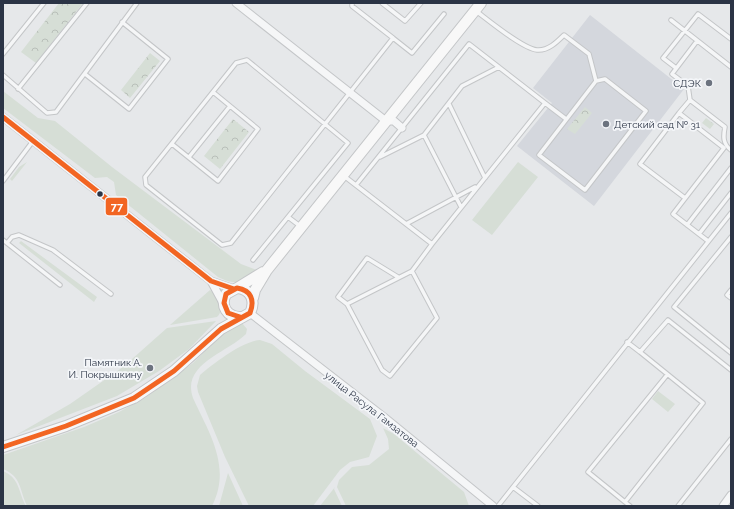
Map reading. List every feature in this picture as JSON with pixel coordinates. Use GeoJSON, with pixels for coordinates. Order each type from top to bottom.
{"type":"FeatureCollection","features":[{"type":"Feature","properties":{"kind":"main road"},"geometry":{"type":"LineString","coordinates":[[3,447],[66,426],[134,398],[174,371],[221,329],[250,313],[252,308],[252,298],[255,290],[267,270],[478,7]]}},
{"type":"Feature","properties":{"kind":"main road"},"geometry":{"type":"LineString","coordinates":[[208,340],[219,324],[226,294],[267,270]]}},
{"type":"Feature","properties":{"kind":"main road"},"geometry":{"type":"LineString","coordinates":[[235,288],[246,290],[252,298]]}},
{"type":"Feature","properties":{"kind":"main road"},"geometry":{"type":"LineString","coordinates":[[224,305],[230,315],[240,318]]}},
{"type":"Feature","properties":{"kind":"street"},"geometry":{"type":"LineString","coordinates":[[236,3],[386,121],[394,121],[402,128]]}},
{"type":"Feature","properties":{"kind":"street"},"geometry":{"type":"LineString","coordinates":[[3,117],[211,281],[235,288]]}},
{"type":"Feature","properties":{"kind":"street"},"geometry":{"type":"LineString","coordinates":[[211,281],[224,305]]}},
{"type":"Feature","properties":{"kind":"street","name":"улица Расула Гамзатова"},"geometry":{"type":"LineString","coordinates":[[250,313],[384,417],[493,506]]}},
{"type":"Feature","properties":{"kind":"street"},"geometry":{"type":"LineString","coordinates":[[723,506],[731,495]]}},
{"type":"Feature","properties":{"kind":"lane"},"geometry":{"type":"LineString","coordinates":[[3,54],[44,3]]}},
{"type":"Feature","properties":{"kind":"lane"},"geometry":{"type":"LineString","coordinates":[[18,89],[87,3]]}},
{"type":"Feature","properties":{"kind":"lane"},"geometry":{"type":"LineString","coordinates":[[131,3],[134,7]]}},
{"type":"Feature","properties":{"kind":"lane"},"geometry":{"type":"LineString","coordinates":[[3,75],[47,113],[56,112],[137,3]]}},
{"type":"Feature","properties":{"kind":"lane"},"geometry":{"type":"LineString","coordinates":[[352,3],[352,6],[412,53],[444,14]]}},
{"type":"Feature","properties":{"kind":"lane"},"geometry":{"type":"LineString","coordinates":[[382,3],[405,22],[421,3]]}},
{"type":"Feature","properties":{"kind":"lane"},"geometry":{"type":"LineString","coordinates":[[478,7],[506,34],[536,50],[547,48],[564,35],[589,54],[596,81]]}},
{"type":"Feature","properties":{"kind":"lane"},"geometry":{"type":"LineString","coordinates":[[676,68],[663,58],[698,14],[731,39]]}},
{"type":"Feature","properties":{"kind":"lane"},"geometry":{"type":"LineString","coordinates":[[671,20],[731,67]]}},
{"type":"Feature","properties":{"kind":"lane"},"geometry":{"type":"LineString","coordinates":[[85,74],[129,109],[168,59],[122,22]]}},
{"type":"Feature","properties":{"kind":"lane"},"geometry":{"type":"LineString","coordinates":[[253,260],[348,143],[324,123],[248,60],[236,63],[145,177],[146,185],[222,245],[231,243],[324,123],[393,38]]}},
{"type":"Feature","properties":{"kind":"lane"},"geometry":{"type":"LineString","coordinates":[[697,41],[672,74],[688,86],[690,100],[725,127],[723,136],[725,147],[673,214],[708,241]]}},
{"type":"Feature","properties":{"kind":"lane"},"geometry":{"type":"LineString","coordinates":[[356,186],[469,44],[566,119]]}},
{"type":"Feature","properties":{"kind":"lane"},"geometry":{"type":"LineString","coordinates":[[379,157],[424,135],[462,86],[499,67]]}},
{"type":"Feature","properties":{"kind":"lane"},"geometry":{"type":"LineString","coordinates":[[605,79],[646,111],[585,190],[539,154],[596,81],[605,79]]}},
{"type":"Feature","properties":{"kind":"lane"},"geometry":{"type":"LineString","coordinates":[[172,144],[218,181],[258,129],[213,92]]}},
{"type":"Feature","properties":{"kind":"lane"},"geometry":{"type":"LineString","coordinates":[[685,198],[640,164],[690,100]]}},
{"type":"Feature","properties":{"kind":"lane"},"geometry":{"type":"LineString","coordinates":[[347,304],[412,271],[461,207],[545,103]]}},
{"type":"Feature","properties":{"kind":"lane"},"geometry":{"type":"LineString","coordinates":[[448,104],[485,178]]}},
{"type":"Feature","properties":{"kind":"lane"},"geometry":{"type":"LineString","coordinates":[[189,157],[230,106]]}},
{"type":"Feature","properties":{"kind":"lane"},"geometry":{"type":"LineString","coordinates":[[679,113],[731,150]]}},
{"type":"Feature","properties":{"kind":"lane"},"geometry":{"type":"LineString","coordinates":[[424,135],[461,207]]}},
{"type":"Feature","properties":{"kind":"lane"},"geometry":{"type":"LineString","coordinates":[[3,181],[33,141]]}},
{"type":"Feature","properties":{"kind":"lane"},"geometry":{"type":"LineString","coordinates":[[687,225],[731,168]]}},
{"type":"Feature","properties":{"kind":"lane"},"geometry":{"type":"LineString","coordinates":[[343,175],[432,244]]}},
{"type":"Feature","properties":{"kind":"lane"},"geometry":{"type":"LineString","coordinates":[[406,224],[478,186]]}},
{"type":"Feature","properties":{"kind":"lane"},"geometry":{"type":"LineString","coordinates":[[699,234],[731,193]]}},
{"type":"Feature","properties":{"kind":"lane"},"geometry":{"type":"LineString","coordinates":[[498,506],[731,213]]}},
{"type":"Feature","properties":{"kind":"lane"},"geometry":{"type":"LineString","coordinates":[[288,217],[302,227]]}},
{"type":"Feature","properties":{"kind":"lane"},"geometry":{"type":"LineString","coordinates":[[7,243],[12,237],[19,235],[53,250],[111,294]]}},
{"type":"Feature","properties":{"kind":"lane"},"geometry":{"type":"LineString","coordinates":[[731,237],[674,307],[731,353]]}},
{"type":"Feature","properties":{"kind":"lane"},"geometry":{"type":"LineString","coordinates":[[3,240],[60,285]]}},
{"type":"Feature","properties":{"kind":"lane"},"geometry":{"type":"LineString","coordinates":[[398,277],[367,258],[338,297],[347,304],[382,370],[390,376],[437,318],[412,271]]}},
{"type":"Feature","properties":{"kind":"lane"},"geometry":{"type":"LineString","coordinates":[[731,290],[727,295],[731,298]]}},
{"type":"Feature","properties":{"kind":"lane"},"geometry":{"type":"LineString","coordinates":[[640,352],[668,320],[731,370]]}},
{"type":"Feature","properties":{"kind":"lane"},"geometry":{"type":"LineString","coordinates":[[625,502],[703,403],[627,342]]}},
{"type":"Feature","properties":{"kind":"lane"},"geometry":{"type":"LineString","coordinates":[[630,506],[588,472],[667,375]]}},
{"type":"Feature","properties":{"kind":"lane"},"geometry":{"type":"LineString","coordinates":[[678,506],[731,439]]}},
{"type":"Feature","properties":{"kind":"lane"},"geometry":{"type":"LineString","coordinates":[[513,487],[538,506]]}},
{"type":"Feature","properties":{"kind":"shaded area"},"geometry":{"type":"Polygon","coordinates":[[[590,15],[684,89],[594,206],[517,146],[552,103],[533,88],[590,15]]]}},
{"type":"Feature","properties":{"kind":"green space"},"geometry":{"type":"Polygon","coordinates":[[[59,3],[83,3],[36,63],[21,52],[59,3]]]}},
{"type":"Feature","properties":{"kind":"green space"},"geometry":{"type":"Polygon","coordinates":[[[150,53],[160,61],[130,98],[121,90],[150,53]]]}},
{"type":"Feature","properties":{"kind":"green space"},"geometry":{"type":"Polygon","coordinates":[[[3,91],[38,118],[55,121],[112,167],[241,264],[257,270],[239,282],[230,282],[218,277],[116,195],[114,182],[107,177],[95,178],[3,108],[3,91]]]}},
{"type":"Feature","properties":{"kind":"green space"},"geometry":{"type":"Polygon","coordinates":[[[585,107],[592,113],[575,134],[567,129],[585,107]]]}},
{"type":"Feature","properties":{"kind":"green space"},"geometry":{"type":"Polygon","coordinates":[[[706,118],[714,124],[710,129],[702,123],[706,118]]]}},
{"type":"Feature","properties":{"kind":"green space"},"geometry":{"type":"Polygon","coordinates":[[[233,119],[249,132],[220,169],[204,156],[233,119]]]}},
{"type":"Feature","properties":{"kind":"green space"},"geometry":{"type":"Polygon","coordinates":[[[27,162],[12,181],[10,179],[19,167],[27,162]]]}},
{"type":"Feature","properties":{"kind":"green space"},"geometry":{"type":"Polygon","coordinates":[[[518,162],[538,177],[492,235],[472,220],[518,162]]]}},
{"type":"Feature","properties":{"kind":"green space"},"geometry":{"type":"Polygon","coordinates":[[[21,241],[97,297],[94,302],[19,243],[21,241]]]}},
{"type":"Feature","properties":{"kind":"green space"},"geometry":{"type":"Polygon","coordinates":[[[210,290],[220,303],[221,310],[217,317],[170,325],[210,290]]]}},
{"type":"Feature","properties":{"kind":"green space"},"geometry":{"type":"Polygon","coordinates":[[[216,321],[189,349],[159,371],[117,396],[16,435],[70,404],[123,367],[167,328],[216,321]]]}},
{"type":"Feature","properties":{"kind":"green space"},"geometry":{"type":"Polygon","coordinates":[[[242,323],[247,329],[246,334],[238,341],[208,360],[199,368],[194,376],[191,386],[193,398],[206,424],[216,450],[219,464],[220,478],[218,492],[212,506],[27,506],[17,480],[9,472],[3,469],[3,455],[84,427],[119,412],[145,398],[193,363],[228,328],[242,323]]]}},
{"type":"Feature","properties":{"kind":"green space"},"geometry":{"type":"Polygon","coordinates":[[[260,340],[272,344],[305,371],[370,419],[377,436],[369,457],[350,462],[340,470],[313,506],[249,506],[225,457],[198,392],[197,386],[200,375],[220,359],[245,344],[260,340]]]}},
{"type":"Feature","properties":{"kind":"green space"},"geometry":{"type":"Polygon","coordinates":[[[658,391],[675,404],[668,412],[652,399],[658,391]]]}},
{"type":"Feature","properties":{"kind":"green space"},"geometry":{"type":"Polygon","coordinates":[[[383,428],[394,434],[464,492],[469,506],[346,506],[337,487],[339,480],[352,467],[369,465],[389,449],[388,439],[383,428]]]}},
{"type":"Feature","properties":{"kind":"green space"},"geometry":{"type":"Polygon","coordinates":[[[3,471],[13,477],[16,481],[26,506],[3,506],[3,471]]]}},
{"type":"Feature","properties":{"kind":"green space"},"geometry":{"type":"Polygon","coordinates":[[[228,473],[243,506],[219,506],[228,473]]]}},
{"type":"Feature","properties":{"kind":"green space"},"geometry":{"type":"Polygon","coordinates":[[[335,487],[334,489],[342,506],[320,506],[335,487]]]}},
{"type":"Feature","properties":{"kind":"transit line","name":"77"},"geometry":{"type":"LineString","coordinates":[[3,117],[211,281],[234,289]]}},
{"type":"Feature","properties":{"kind":"transit line","name":"77"},"geometry":{"type":"LineString","coordinates":[[3,447],[66,426],[134,398],[174,371],[221,329],[250,313],[252,304],[251,296],[246,291],[237,288],[226,294],[224,303],[228,313],[240,317]]}},
{"type":"Feature","properties":{"kind":"place","name":"СДЭК"},"geometry":{"type":"Point","coordinates":[709,83]}},
{"type":"Feature","properties":{"kind":"place","name":"Детский сад № 31"},"geometry":{"type":"Point","coordinates":[606,124]}},
{"type":"Feature","properties":{"kind":"place","name":"Памятник А. И. Покрышкину"},"geometry":{"type":"Point","coordinates":[150,368]}}]}
